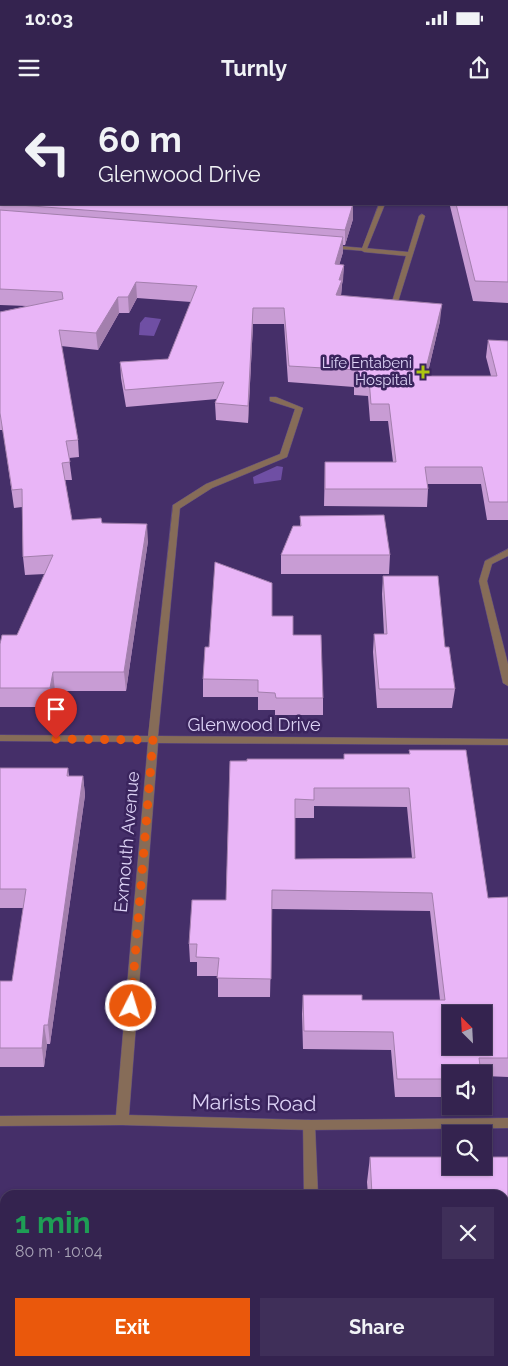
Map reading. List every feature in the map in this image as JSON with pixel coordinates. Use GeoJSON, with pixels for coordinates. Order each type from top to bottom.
{"type":"FeatureCollection","features":[{"type":"Feature","properties":{"kind":"street"},"geometry":{"type":"LineString","coordinates":[[364,250],[382,205]]}},
{"type":"Feature","properties":{"kind":"street"},"geometry":{"type":"LineString","coordinates":[[394,305],[422,216]]}},
{"type":"Feature","properties":{"kind":"street"},"geometry":{"type":"LineString","coordinates":[[324,247],[410,254]]}},
{"type":"Feature","properties":{"kind":"street","name":"Exmouth Avenue"},"geometry":{"type":"LineString","coordinates":[[122,1120],[153,740],[176,507],[209,486],[284,455],[299,408],[273,399]]}},
{"type":"Feature","properties":{"kind":"street"},"geometry":{"type":"LineString","coordinates":[[508,552],[488,563],[483,581],[508,683]]}},
{"type":"Feature","properties":{"kind":"street","name":"Glenwood Drive"},"geometry":{"type":"LineString","coordinates":[[0,738],[508,742]]}},
{"type":"Feature","properties":{"kind":"street","name":"Marists Road"},"geometry":{"type":"LineString","coordinates":[[0,1121],[122,1120],[309,1125],[508,1123]]}},
{"type":"Feature","properties":{"kind":"street"},"geometry":{"type":"LineString","coordinates":[[309,1125],[311,1190]]}},
{"type":"Feature","properties":{"kind":"shaded area"},"geometry":{"type":"Polygon","coordinates":[[[145,317],[161,319],[154,336],[139,335],[140,323],[145,317]]]}},
{"type":"Feature","properties":{"kind":"shaded area"},"geometry":{"type":"Polygon","coordinates":[[[277,466],[283,467],[281,480],[254,484],[253,477],[277,466]]]}},
{"type":"Feature","properties":{"kind":"building"},"geometry":{"type":"Polygon","coordinates":[[[19,205],[353,205],[345,230],[19,205]]]}},
{"type":"Feature","properties":{"kind":"building"},"geometry":{"type":"Polygon","coordinates":[[[456,205],[508,205],[508,282],[475,281],[456,205]]]}},
{"type":"Feature","properties":{"kind":"building"},"geometry":{"type":"Polygon","coordinates":[[[0,210],[343,237],[335,264],[344,265],[339,280],[342,280],[336,295],[442,304],[424,376],[497,376],[488,340],[508,341],[508,502],[489,502],[482,467],[425,467],[428,489],[325,489],[325,462],[396,462],[389,404],[371,404],[369,379],[355,378],[358,370],[289,366],[284,308],[253,308],[248,406],[215,403],[224,382],[125,390],[120,362],[168,359],[197,286],[136,282],[128,297],[118,297],[96,333],[59,330],[78,440],[66,441],[70,462],[62,463],[72,520],[101,518],[102,523],[147,524],[124,672],[53,672],[50,688],[0,688],[0,644],[2,635],[17,635],[53,555],[23,557],[22,489],[12,490],[0,413],[0,312],[63,299],[62,292],[0,289],[0,210]]]}},
{"type":"Feature","properties":{"kind":"building"},"geometry":{"type":"Polygon","coordinates":[[[384,515],[390,555],[281,555],[293,526],[301,526],[300,516],[384,515]]]}},
{"type":"Feature","properties":{"kind":"building"},"geometry":{"type":"Polygon","coordinates":[[[215,562],[272,583],[272,616],[293,616],[293,635],[321,635],[323,698],[276,698],[275,693],[258,692],[258,680],[203,679],[205,647],[209,647],[215,562]]]}},
{"type":"Feature","properties":{"kind":"building"},"geometry":{"type":"Polygon","coordinates":[[[383,576],[438,576],[445,647],[449,647],[455,689],[379,689],[374,634],[387,634],[383,576]]]}},
{"type":"Feature","properties":{"kind":"building"},"geometry":{"type":"Polygon","coordinates":[[[409,750],[466,750],[488,898],[508,897],[508,1058],[479,1058],[480,1065],[442,1065],[442,1079],[397,1079],[393,1032],[304,1031],[303,995],[362,995],[362,1000],[445,1000],[432,893],[272,890],[271,979],[217,978],[219,958],[196,957],[197,944],[189,944],[192,900],[226,900],[230,761],[247,761],[247,759],[344,759],[344,754],[410,754],[409,750]],[[314,788],[314,800],[295,799],[295,859],[415,858],[409,788],[314,788]]]}},
{"type":"Feature","properties":{"kind":"building"},"geometry":{"type":"Polygon","coordinates":[[[0,768],[68,768],[67,776],[83,776],[48,1025],[44,1025],[42,1048],[0,1048],[0,981],[12,981],[26,889],[0,889],[0,768]]]}},
{"type":"Feature","properties":{"kind":"building"},"geometry":{"type":"Polygon","coordinates":[[[370,1157],[442,1157],[442,1175],[492,1175],[492,1157],[508,1157],[508,1190],[372,1190],[370,1157]]]}},
{"type":"Feature","properties":{"kind":"place","name":"Life Entabeni Hospital"},"geometry":{"type":"Point","coordinates":[423,372]}},
{"type":"Feature","properties":{"kind":"route"},"geometry":{"type":"LineString","coordinates":[[56,739],[153,740],[131,1006]]}}]}
